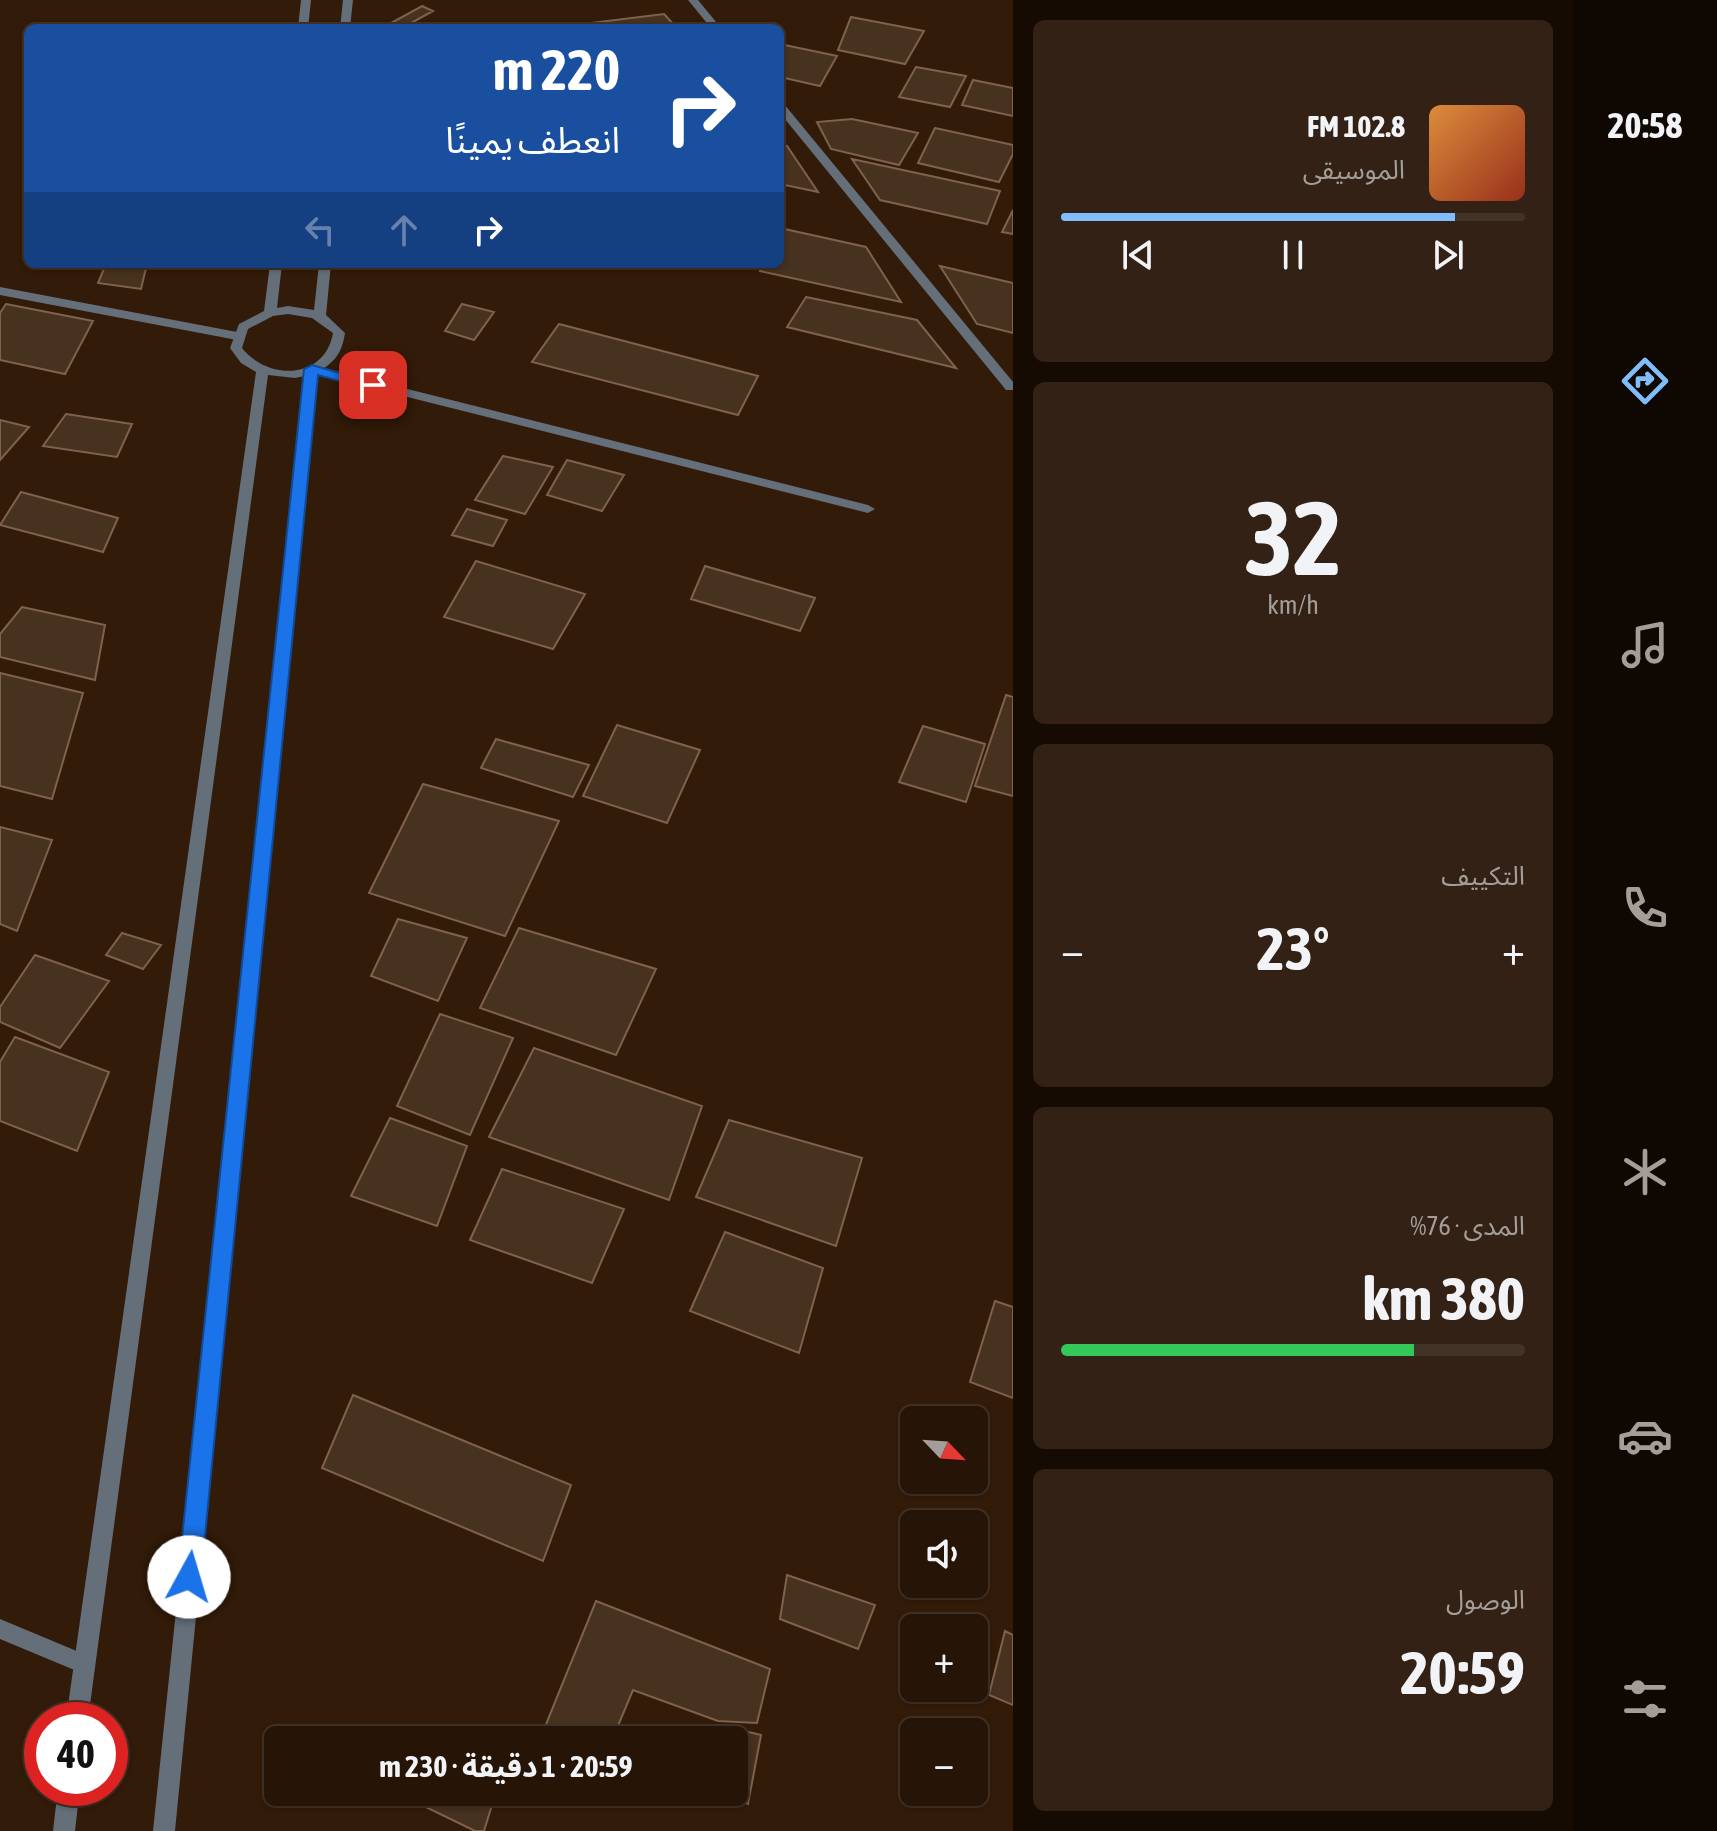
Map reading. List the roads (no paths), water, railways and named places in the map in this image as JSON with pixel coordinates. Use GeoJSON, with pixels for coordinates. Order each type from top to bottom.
{"type":"FeatureCollection","features":[{"type":"Feature","properties":{"kind":"street"},"geometry":{"type":"LineString","coordinates":[[303,24],[306,0]]}},
{"type":"Feature","properties":{"kind":"street"},"geometry":{"type":"LineString","coordinates":[[345,24],[348,0]]}},
{"type":"Feature","properties":{"kind":"street"},"geometry":{"type":"LineString","coordinates":[[693,0],[713,24]]}},
{"type":"Feature","properties":{"kind":"street"},"geometry":{"type":"LineString","coordinates":[[784,111],[1010,387]]}},
{"type":"Feature","properties":{"kind":"street"},"geometry":{"type":"LineString","coordinates":[[270,313],[276,268]]}},
{"type":"Feature","properties":{"kind":"street"},"geometry":{"type":"LineString","coordinates":[[320,316],[325,268]]}},
{"type":"Feature","properties":{"kind":"street"},"geometry":{"type":"LineString","coordinates":[[0,291],[237,336]]}},
{"type":"Feature","properties":{"kind":"street"},"geometry":{"type":"LineString","coordinates":[[296,311],[320,316],[339,333],[339,344],[325,363],[295,374],[262,371],[240,357],[236,348],[237,336],[243,327],[270,313],[296,311]]}},
{"type":"Feature","properties":{"kind":"street"},"geometry":{"type":"LineString","coordinates":[[312,369],[868,509]]}},
{"type":"Feature","properties":{"kind":"street"},"geometry":{"type":"LineString","coordinates":[[164,1831],[312,369]]}},
{"type":"Feature","properties":{"kind":"street"},"geometry":{"type":"LineString","coordinates":[[79,1702],[262,371]]}},
{"type":"Feature","properties":{"kind":"street"},"geometry":{"type":"LineString","coordinates":[[0,1629],[84,1664]]}},
{"type":"Feature","properties":{"kind":"street"},"geometry":{"type":"LineString","coordinates":[[64,1831],[67,1806]]}}]}
